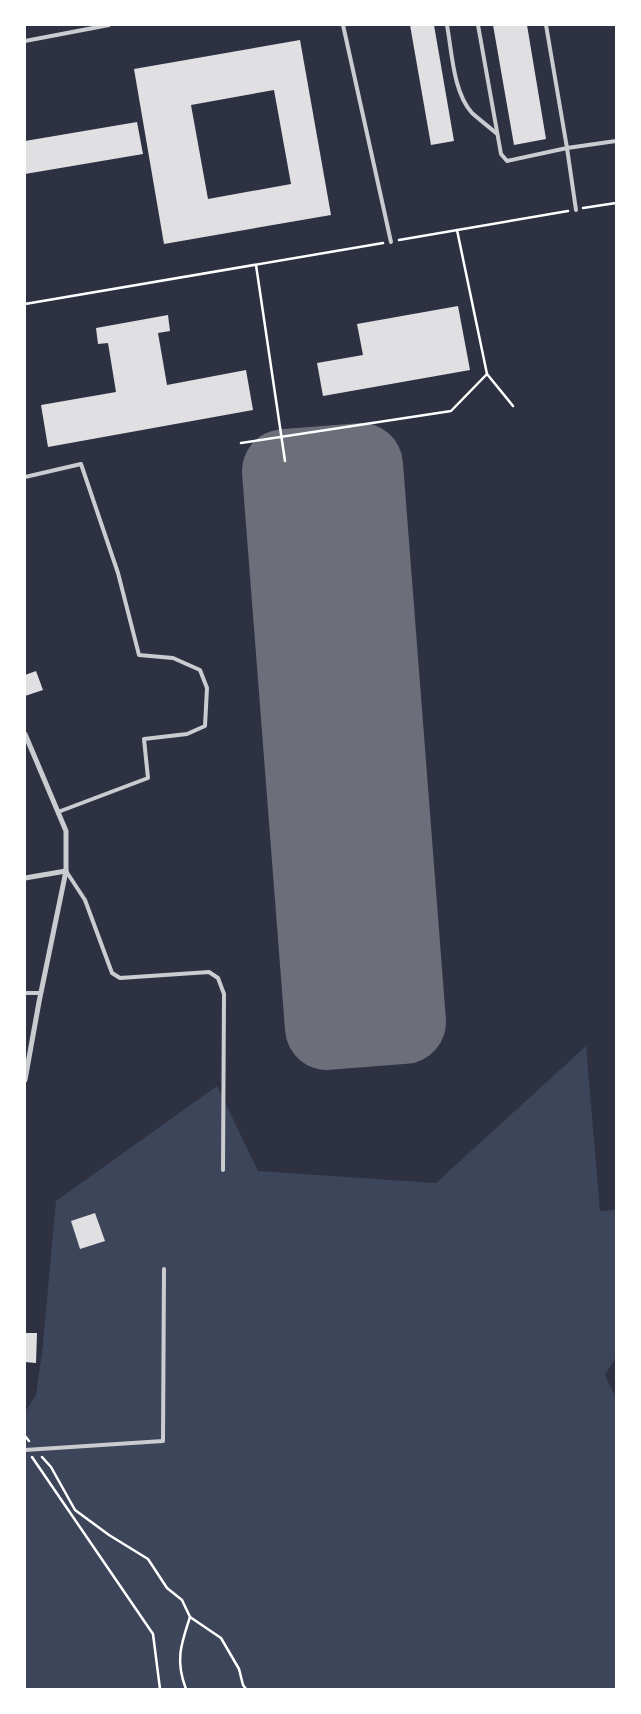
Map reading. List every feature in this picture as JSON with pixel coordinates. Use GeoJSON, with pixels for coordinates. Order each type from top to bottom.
{"type":"FeatureCollection","features":[{"type":"Feature","properties":{"kind":"street"},"geometry":{"type":"LineString","coordinates":[[25,734],[66,831],[66,871],[40,993],[25,1080]]}},
{"type":"Feature","properties":{"kind":"street"},"geometry":{"type":"LineString","coordinates":[[25,878],[66,871]]}},
{"type":"Feature","properties":{"kind":"lane"},"geometry":{"type":"LineString","coordinates":[[25,41],[109,25]]}},
{"type":"Feature","properties":{"kind":"lane"},"geometry":{"type":"LineString","coordinates":[[343,25],[391,242]]}},
{"type":"Feature","properties":{"kind":"lane"},"geometry":{"type":"LineString","coordinates":[[447,25],[457,84],[462,98],[472,113],[496,133]]}},
{"type":"Feature","properties":{"kind":"lane"},"geometry":{"type":"LineString","coordinates":[[478,25],[500,154],[507,161],[567,148],[616,141]]}},
{"type":"Feature","properties":{"kind":"lane"},"geometry":{"type":"LineString","coordinates":[[546,25],[576,210]]}},
{"type":"Feature","properties":{"kind":"lane"},"geometry":{"type":"LineString","coordinates":[[25,477],[80,464],[118,573],[139,655],[173,658],[200,670],[207,688],[204,726],[187,734],[144,739],[148,778],[58,812]]}},
{"type":"Feature","properties":{"kind":"lane"},"geometry":{"type":"LineString","coordinates":[[66,871],[85,900],[112,973],[120,978],[209,972],[218,978],[224,994],[224,1170]]}},
{"type":"Feature","properties":{"kind":"lane"},"geometry":{"type":"LineString","coordinates":[[25,993],[40,993]]}},
{"type":"Feature","properties":{"kind":"lane"},"geometry":{"type":"LineString","coordinates":[[26,1450],[163,1441],[164,1269]]}},
{"type":"Feature","properties":{"kind":"path"},"geometry":{"type":"LineString","coordinates":[[25,304],[616,203]]}},
{"type":"Feature","properties":{"kind":"path"},"geometry":{"type":"LineString","coordinates":[[457,230],[487,374],[513,406]]}},
{"type":"Feature","properties":{"kind":"path"},"geometry":{"type":"LineString","coordinates":[[256,265],[285,461]]}},
{"type":"Feature","properties":{"kind":"path"},"geometry":{"type":"LineString","coordinates":[[241,443],[451,411],[487,374]]}},
{"type":"Feature","properties":{"kind":"path"},"geometry":{"type":"LineString","coordinates":[[25,1436],[51,1467],[75,1510],[109,1535],[148,1559],[167,1588],[182,1600],[190,1617],[221,1638],[239,1669],[243,1685],[246,1689]]}},
{"type":"Feature","properties":{"kind":"path"},"geometry":{"type":"LineString","coordinates":[[26,1450],[153,1634],[160,1689]]}},
{"type":"Feature","properties":{"kind":"path"},"geometry":{"type":"LineString","coordinates":[[186,1689],[181,1677],[180,1648],[190,1617]]}},
{"type":"Feature","properties":{"kind":"shaded area"},"geometry":{"type":"Polygon","coordinates":[[[586,1046],[600,1211],[616,1210],[616,1357],[605,1375],[616,1398],[616,1689],[25,1689],[25,1412],[36,1395],[43,1344],[56,1201],[217,1086],[258,1171],[436,1183],[586,1046]]]}},
{"type":"Feature","properties":{"kind":"building"},"geometry":{"type":"Polygon","coordinates":[[[410,25],[434,25],[454,141],[431,145],[410,25]]]}},
{"type":"Feature","properties":{"kind":"building"},"geometry":{"type":"Polygon","coordinates":[[[493,25],[527,25],[546,139],[514,145],[493,25]]]}},
{"type":"Feature","properties":{"kind":"building"},"geometry":{"type":"Polygon","coordinates":[[[300,40],[331,215],[164,244],[134,69],[300,40]],[[274,90],[191,105],[208,199],[291,184],[274,90]]]}},
{"type":"Feature","properties":{"kind":"building"},"geometry":{"type":"Polygon","coordinates":[[[137,122],[143,154],[25,174],[25,141],[137,122]]]}},
{"type":"Feature","properties":{"kind":"building"},"geometry":{"type":"Polygon","coordinates":[[[458,306],[470,370],[323,396],[317,363],[363,355],[357,324],[458,306]]]}},
{"type":"Feature","properties":{"kind":"building"},"geometry":{"type":"Polygon","coordinates":[[[168,315],[170,331],[158,333],[167,385],[246,370],[253,410],[48,447],[41,405],[116,392],[108,343],[98,344],[96,328],[168,315]]]}},
{"type":"Feature","properties":{"kind":"building"},"geometry":{"type":"Polygon","coordinates":[[[36,671],[43,690],[25,696],[25,675],[36,671]]]}},
{"type":"Feature","properties":{"kind":"building"},"geometry":{"type":"Polygon","coordinates":[[[95,1213],[105,1241],[80,1249],[71,1221],[95,1213]]]}},
{"type":"Feature","properties":{"kind":"building"},"geometry":{"type":"Polygon","coordinates":[[[25,1333],[37,1333],[36,1363],[25,1362],[25,1333]]]}},
{"type":"Feature","properties":{"kind":"runway"},"geometry":{"type":"LineString","coordinates":[[361,465],[404,1022],[327,1028],[284,471],[361,465]]}}]}
